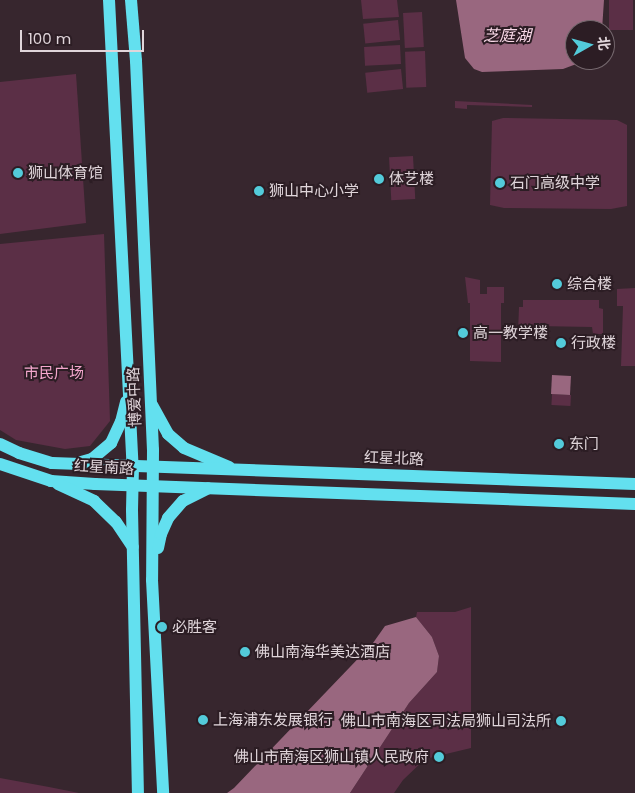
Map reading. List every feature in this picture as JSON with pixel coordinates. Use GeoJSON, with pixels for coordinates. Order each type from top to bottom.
{"type":"FeatureCollection","features":[{"type":"Feature","properties":{"kind":"main road","name":"博爱中路"},"geometry":{"type":"LineString","coordinates":[[109,0],[133,466],[138,793]]}},
{"type":"Feature","properties":{"kind":"main road","name":"博爱中路"},"geometry":{"type":"LineString","coordinates":[[131,0],[136,60],[151,403],[152,580],[163,793]]}},
{"type":"Feature","properties":{"kind":"main road"},"geometry":{"type":"LineString","coordinates":[[74,464],[92,459],[111,443],[121,422],[129,390]]}},
{"type":"Feature","properties":{"kind":"main road"},"geometry":{"type":"LineString","coordinates":[[151,403],[168,434],[184,448],[236,470]]}},
{"type":"Feature","properties":{"kind":"main road","name":"红星南路"},"geometry":{"type":"LineString","coordinates":[[0,444],[19,453],[52,463],[152,467]]}},
{"type":"Feature","properties":{"kind":"main road","name":"红星南路"},"geometry":{"type":"LineString","coordinates":[[0,464],[51,481],[208,487]]}},
{"type":"Feature","properties":{"kind":"main road","name":"红星北路"},"geometry":{"type":"LineString","coordinates":[[152,467],[635,484]]}},
{"type":"Feature","properties":{"kind":"main road"},"geometry":{"type":"LineString","coordinates":[[51,481],[94,501],[116,522],[134,547]]}},
{"type":"Feature","properties":{"kind":"main road"},"geometry":{"type":"LineString","coordinates":[[152,580],[160,534],[168,518],[183,501],[208,487],[635,504]]}},
{"type":"Feature","properties":{"kind":"green space"},"geometry":{"type":"Polygon","coordinates":[[[361,0],[397,0],[399,17],[363,19],[361,0]]]}},
{"type":"Feature","properties":{"kind":"green space"},"geometry":{"type":"Polygon","coordinates":[[[609,0],[633,0],[633,30],[615,30],[615,20],[609,20],[609,0]]]}},
{"type":"Feature","properties":{"kind":"green space"},"geometry":{"type":"Polygon","coordinates":[[[422,12],[424,47],[405,48],[403,13],[422,12]]]}},
{"type":"Feature","properties":{"kind":"green space"},"geometry":{"type":"Polygon","coordinates":[[[398,20],[400,40],[365,44],[363,24],[398,20]]]}},
{"type":"Feature","properties":{"kind":"green space"},"geometry":{"type":"Polygon","coordinates":[[[400,45],[401,64],[365,66],[364,47],[400,45]]]}},
{"type":"Feature","properties":{"kind":"green space"},"geometry":{"type":"Polygon","coordinates":[[[425,51],[426,87],[406,88],[405,52],[425,51]]]}},
{"type":"Feature","properties":{"kind":"green space"},"geometry":{"type":"Polygon","coordinates":[[[401,69],[403,89],[367,93],[365,73],[401,69]]]}},
{"type":"Feature","properties":{"kind":"green space"},"geometry":{"type":"Polygon","coordinates":[[[76,74],[86,223],[0,234],[0,82],[76,74]]]}},
{"type":"Feature","properties":{"kind":"green space"},"geometry":{"type":"Polygon","coordinates":[[[455,101],[532,105],[532,107],[467,105],[467,109],[455,108],[455,101]]]}},
{"type":"Feature","properties":{"kind":"green space"},"geometry":{"type":"Polygon","coordinates":[[[503,118],[617,120],[627,125],[627,206],[611,209],[504,208],[490,205],[492,121],[503,118]]]}},
{"type":"Feature","properties":{"kind":"green space"},"geometry":{"type":"Polygon","coordinates":[[[413,156],[415,199],[391,200],[389,157],[413,156]]]}},
{"type":"Feature","properties":{"kind":"green space","name":"市民广场"},"geometry":{"type":"Polygon","coordinates":[[[104,234],[110,421],[90,446],[65,449],[16,440],[0,430],[0,244],[104,234]]]}},
{"type":"Feature","properties":{"kind":"green space"},"geometry":{"type":"Polygon","coordinates":[[[465,277],[480,280],[480,294],[487,294],[487,287],[504,287],[504,303],[501,303],[501,362],[470,361],[470,303],[468,303],[465,277]]]}},
{"type":"Feature","properties":{"kind":"green space"},"geometry":{"type":"Polygon","coordinates":[[[635,288],[635,366],[621,366],[623,306],[617,306],[617,289],[635,288]]]}},
{"type":"Feature","properties":{"kind":"green space"},"geometry":{"type":"Polygon","coordinates":[[[523,300],[599,300],[599,308],[603,309],[603,334],[593,334],[592,327],[530,326],[530,332],[518,332],[519,307],[523,307],[523,300]]]}},
{"type":"Feature","properties":{"kind":"green space"},"geometry":{"type":"Polygon","coordinates":[[[552,394],[571,395],[570,406],[551,405],[552,394]]]}},
{"type":"Feature","properties":{"kind":"green space"},"geometry":{"type":"Polygon","coordinates":[[[471,607],[471,748],[425,759],[403,780],[394,793],[350,793],[409,703],[437,672],[439,656],[432,637],[416,617],[417,612],[455,612],[471,607]]]}},
{"type":"Feature","properties":{"kind":"green space"},"geometry":{"type":"Polygon","coordinates":[[[0,778],[49,787],[79,793],[0,793],[0,778]]]}},
{"type":"Feature","properties":{"kind":"water","name":"芝庭湖"},"geometry":{"type":"Polygon","coordinates":[[[456,0],[604,0],[603,20],[565,20],[565,68],[482,72],[474,69],[465,58],[456,0]]]}},
{"type":"Feature","properties":{"kind":"water"},"geometry":{"type":"Polygon","coordinates":[[[552,375],[571,376],[570,395],[551,394],[552,375]]]}},
{"type":"Feature","properties":{"kind":"water"},"geometry":{"type":"Polygon","coordinates":[[[416,617],[432,637],[439,656],[437,672],[409,703],[350,793],[227,793],[234,788],[373,643],[385,626],[416,617]]]}},
{"type":"Feature","properties":{"kind":"place","name":"狮山体育馆"},"geometry":{"type":"Point","coordinates":[18,173]}},
{"type":"Feature","properties":{"kind":"place","name":"体艺楼"},"geometry":{"type":"Point","coordinates":[379,179]}},
{"type":"Feature","properties":{"kind":"place","name":"石门高级中学"},"geometry":{"type":"Point","coordinates":[500,183]}},
{"type":"Feature","properties":{"kind":"place","name":"狮山中心小学"},"geometry":{"type":"Point","coordinates":[259,191]}},
{"type":"Feature","properties":{"kind":"place","name":"综合楼"},"geometry":{"type":"Point","coordinates":[557,284]}},
{"type":"Feature","properties":{"kind":"place","name":"高一教学楼"},"geometry":{"type":"Point","coordinates":[463,333]}},
{"type":"Feature","properties":{"kind":"place","name":"行政楼"},"geometry":{"type":"Point","coordinates":[561,343]}},
{"type":"Feature","properties":{"kind":"place","name":"东门"},"geometry":{"type":"Point","coordinates":[559,444]}},
{"type":"Feature","properties":{"kind":"place","name":"必胜客"},"geometry":{"type":"Point","coordinates":[162,627]}},
{"type":"Feature","properties":{"kind":"place","name":"佛山南海华美达酒店"},"geometry":{"type":"Point","coordinates":[245,652]}},
{"type":"Feature","properties":{"kind":"place","name":"上海浦东发展银行"},"geometry":{"type":"Point","coordinates":[203,720]}},
{"type":"Feature","properties":{"kind":"place","name":"佛山市南海区司法局狮山司法所"},"geometry":{"type":"Point","coordinates":[561,721]}},
{"type":"Feature","properties":{"kind":"place","name":"佛山市南海区狮山镇人民政府"},"geometry":{"type":"Point","coordinates":[439,757]}}]}
